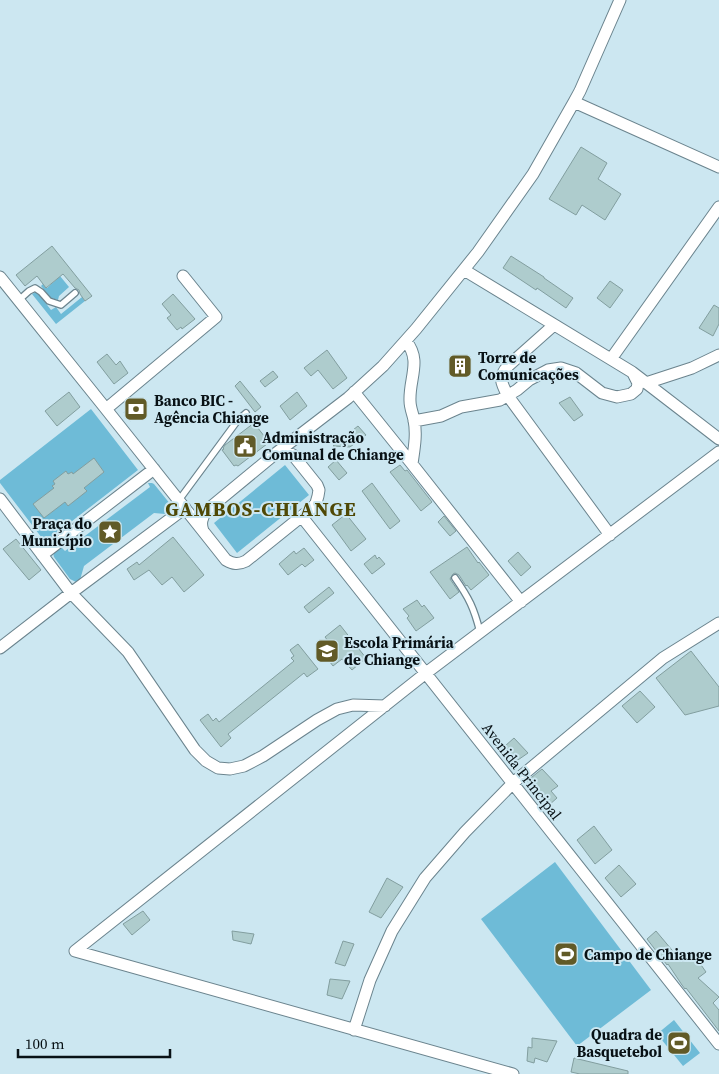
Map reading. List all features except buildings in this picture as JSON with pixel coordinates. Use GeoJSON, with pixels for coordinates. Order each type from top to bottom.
{"type":"FeatureCollection","features":[{"type":"Feature","properties":{"kind":"street"},"geometry":{"type":"LineString","coordinates":[[203,531],[201,526],[206,511],[354,392],[383,366],[464,270],[533,174],[580,91],[620,0]]}},
{"type":"Feature","properties":{"kind":"street"},"geometry":{"type":"LineString","coordinates":[[574,102],[719,167]]}},
{"type":"Feature","properties":{"kind":"street"},"geometry":{"type":"LineString","coordinates":[[611,359],[719,207]]}},
{"type":"Feature","properties":{"kind":"street"},"geometry":{"type":"LineString","coordinates":[[464,270],[632,372],[719,439]]}},
{"type":"Feature","properties":{"kind":"street"},"geometry":{"type":"LineString","coordinates":[[106,409],[216,317],[183,276]]}},
{"type":"Feature","properties":{"kind":"street"},"geometry":{"type":"LineString","coordinates":[[0,277],[230,563],[241,564],[246,561],[302,517],[316,503],[319,490],[317,485],[293,455],[287,452],[275,454]]}},
{"type":"Feature","properties":{"kind":"street"},"geometry":{"type":"LineString","coordinates":[[554,324],[502,372],[501,381],[508,396],[610,535]]}},
{"type":"Feature","properties":{"kind":"street"},"geometry":{"type":"LineString","coordinates":[[406,340],[415,360],[410,386],[410,404],[416,440],[412,464]]}},
{"type":"Feature","properties":{"kind":"street"},"geometry":{"type":"LineString","coordinates":[[646,382],[692,368],[719,355]]}},
{"type":"Feature","properties":{"kind":"street"},"geometry":{"type":"LineString","coordinates":[[414,421],[441,416],[461,407],[500,400],[517,390],[528,380],[548,370],[561,368],[576,374],[602,394],[617,397],[631,394],[637,389],[638,383],[632,372]]}},
{"type":"Feature","properties":{"kind":"street"},"geometry":{"type":"LineString","coordinates":[[354,392],[521,602]]}},
{"type":"Feature","properties":{"kind":"street"},"geometry":{"type":"LineString","coordinates":[[513,1074],[75,951],[426,673],[719,452]]}},
{"type":"Feature","properties":{"kind":"street"},"geometry":{"type":"LineString","coordinates":[[42,555],[154,470]]}},
{"type":"Feature","properties":{"kind":"street"},"geometry":{"type":"LineString","coordinates":[[0,499],[71,593],[128,652],[195,750],[206,761],[218,768],[230,769],[244,766],[263,756],[316,720],[336,709],[353,705],[385,706]]}},
{"type":"Feature","properties":{"kind":"street"},"geometry":{"type":"LineString","coordinates":[[0,648],[182,504]]}},
{"type":"Feature","properties":{"kind":"street","name":"Avenida Principal"},"geometry":{"type":"LineString","coordinates":[[302,517],[719,1044]]}},
{"type":"Feature","properties":{"kind":"street"},"geometry":{"type":"LineString","coordinates":[[354,1030],[370,980],[392,931],[425,878],[466,832],[513,784],[663,658],[719,623]]}},
{"type":"Feature","properties":{"kind":"lane"},"geometry":{"type":"LineString","coordinates":[[19,300],[35,288],[49,301],[61,305],[75,293]]}},
{"type":"Feature","properties":{"kind":"lane"},"geometry":{"type":"LineString","coordinates":[[182,504],[238,420],[246,413]]}},
{"type":"Feature","properties":{"kind":"lane"},"geometry":{"type":"LineString","coordinates":[[455,578],[470,602],[477,618],[480,632]]}},
{"type":"Feature","properties":{"kind":"shaded area"},"geometry":{"type":"Polygon","coordinates":[[[60,276],[69,287],[59,296],[58,300],[51,298],[41,286],[43,284],[47,288],[60,276]]]}},
{"type":"Feature","properties":{"kind":"shaded area"},"geometry":{"type":"Polygon","coordinates":[[[36,292],[51,310],[56,307],[61,314],[82,297],[85,301],[56,324],[32,294],[36,292]]]}},
{"type":"Feature","properties":{"kind":"shaded area"},"geometry":{"type":"Polygon","coordinates":[[[91,409],[138,470],[45,542],[0,483],[0,480],[91,409]]]}},
{"type":"Feature","properties":{"kind":"shaded area"},"geometry":{"type":"Polygon","coordinates":[[[285,465],[309,495],[237,553],[214,523],[285,465]]]}},
{"type":"Feature","properties":{"kind":"shaded area"},"geometry":{"type":"Polygon","coordinates":[[[148,483],[154,484],[171,505],[170,511],[165,514],[154,513],[84,566],[80,580],[76,582],[70,579],[54,557],[54,552],[62,548],[65,551],[150,487],[148,483]]]}},
{"type":"Feature","properties":{"kind":"shaded area","name":"Campo de Chiange"},"geometry":{"type":"Polygon","coordinates":[[[555,862],[651,990],[577,1046],[481,919],[555,862]]]}},
{"type":"Feature","properties":{"kind":"shaded area","name":"Quadra de Basquetebol"},"geometry":{"type":"Polygon","coordinates":[[[674,1020],[700,1053],[683,1066],[657,1034],[674,1020]]]}},
{"type":"Feature","properties":{"kind":"place","name":"Torre de Comunicações"},"geometry":{"type":"Point","coordinates":[460,366]}},
{"type":"Feature","properties":{"kind":"place","name":"Banco BIC - Agência Chiange"},"geometry":{"type":"Point","coordinates":[136,409]}},
{"type":"Feature","properties":{"kind":"place","name":"Administração Comunal de Chiange"},"geometry":{"type":"Point","coordinates":[245,446]}},
{"type":"Feature","properties":{"kind":"place","name":"Praça do Município"},"geometry":{"type":"Point","coordinates":[110,532]}},
{"type":"Feature","properties":{"kind":"place","name":"Escola Primária de Chiange"},"geometry":{"type":"Point","coordinates":[327,651]}},
{"type":"Feature","properties":{"kind":"place","name":"Campo de Chiange"},"geometry":{"type":"Point","coordinates":[566,954]}},
{"type":"Feature","properties":{"kind":"place","name":"Quadra de Basquetebol"},"geometry":{"type":"Point","coordinates":[679,1043]}},
{"type":"Feature","properties":{"kind":"district","name":"GAMBOS-CHIANGE"},"geometry":{"type":"Point","coordinates":[261,509]}}]}
